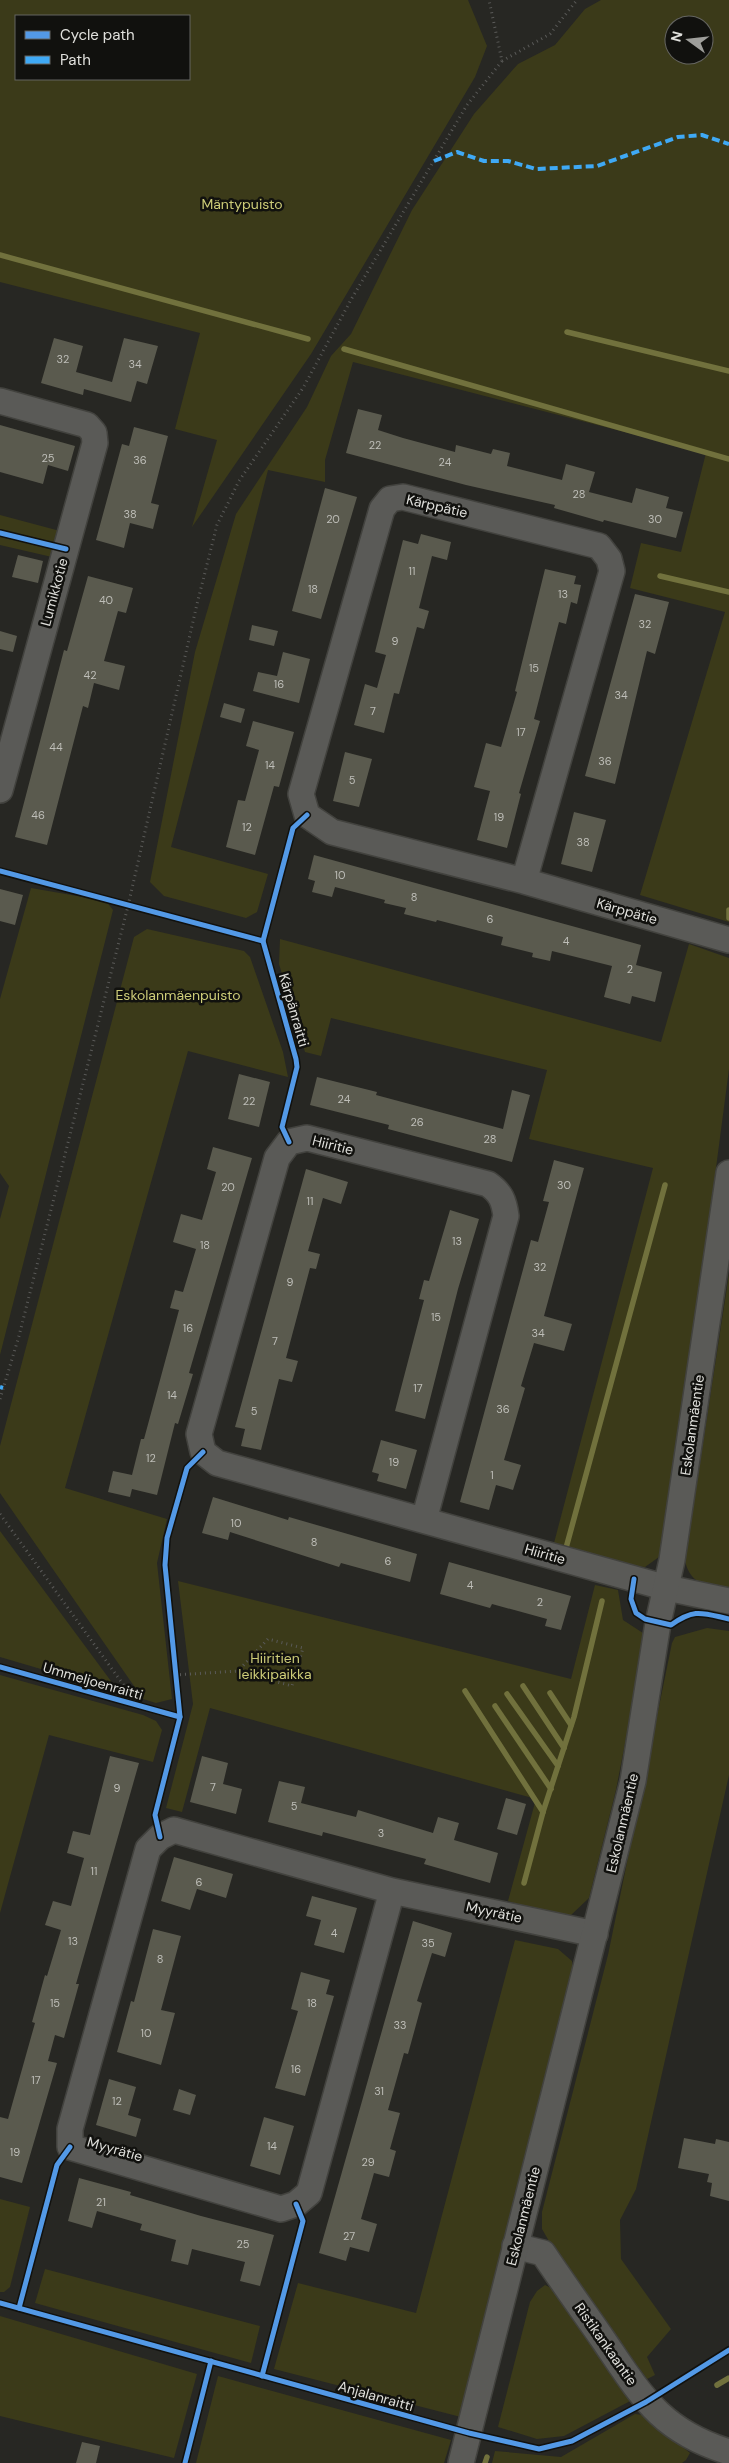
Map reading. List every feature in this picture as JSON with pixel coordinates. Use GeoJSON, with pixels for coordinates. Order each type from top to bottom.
{"type":"FeatureCollection","features":[{"type":"Feature","properties":{"kind":"street","name":"Lumikkotie"},"geometry":{"type":"LineString","coordinates":[[0,401],[87,425],[94,433],[95,443],[0,790]]}},
{"type":"Feature","properties":{"kind":"street","name":"Kärppätie"},"geometry":{"type":"LineString","coordinates":[[524,881],[612,571],[609,559],[599,546],[402,497],[390,499],[382,509],[301,794],[307,815],[332,832],[524,881],[729,940]]}},
{"type":"Feature","properties":{"kind":"street","name":"Hiiritie"},"geometry":{"type":"LineString","coordinates":[[424,1520],[506,1216],[504,1202],[497,1190],[488,1184],[307,1138],[289,1142],[277,1158],[199,1434],[203,1452],[217,1463],[667,1588],[729,1601]]}},
{"type":"Feature","properties":{"kind":"street","name":"Eskolanmäentie"},"geometry":{"type":"LineString","coordinates":[[461,2463],[596,1934],[633,1781],[658,1622],[667,1588],[729,1173]]}},
{"type":"Feature","properties":{"kind":"street","name":"Myyrätie"},"geometry":{"type":"LineString","coordinates":[[392,1891],[308,2193],[296,2204],[281,2208],[70,2148],[70,2129],[148,1849],[160,1837],[174,1830],[392,1891],[596,1934]]}},
{"type":"Feature","properties":{"kind":"street","name":"Ristikankaantie"},"geometry":{"type":"LineString","coordinates":[[515,2246],[543,2253],[646,2402],[682,2431],[704,2444],[729,2452]]}},
{"type":"Feature","properties":{"kind":"path"},"geometry":{"type":"LineString","coordinates":[[490,0],[502,61]]}},
{"type":"Feature","properties":{"kind":"path"},"geometry":{"type":"LineString","coordinates":[[0,1399],[19,1336],[128,906],[197,604],[217,525],[239,481],[303,388],[352,298],[467,105],[502,61],[550,34],[577,0]]}},
{"type":"Feature","properties":{"kind":"path"},"geometry":{"type":"LineString","coordinates":[[0,533],[66,549]]}},
{"type":"Feature","properties":{"kind":"path"},"geometry":{"type":"LineString","coordinates":[[119,903],[138,908]]}},
{"type":"Feature","properties":{"kind":"path"},"geometry":{"type":"LineString","coordinates":[[0,1514],[138,1705]]}},
{"type":"Feature","properties":{"kind":"path"},"geometry":{"type":"LineString","coordinates":[[175,1675],[238,1671],[292,1686],[303,1648],[268,1639],[238,1671]]}},
{"type":"Feature","properties":{"kind":"path"},"geometry":{"type":"LineString","coordinates":[[174,1665],[176,1683]]}},
{"type":"Feature","properties":{"kind":"green space","name":"Mäntypuisto"},"geometry":{"type":"Polygon","coordinates":[[[0,0],[468,0],[487,46],[475,77],[311,354],[192,527],[217,440],[175,429],[200,333],[0,282],[0,0]]]}},
{"type":"Feature","properties":{"kind":"green space"},"geometry":{"type":"Polygon","coordinates":[[[601,0],[729,0],[729,922],[640,895],[725,612],[630,588],[641,543],[681,552],[706,453],[353,362],[325,460],[325,482],[268,470],[171,847],[268,874],[257,912],[246,918],[164,896],[150,882],[195,652],[236,514],[307,407],[331,356],[351,334],[412,210],[474,114],[518,64],[555,45],[585,9],[601,0]]]}},
{"type":"Feature","properties":{"kind":"green space"},"geometry":{"type":"Polygon","coordinates":[[[0,515],[60,531],[52,557],[0,545],[0,515]]]}},
{"type":"Feature","properties":{"kind":"green space"},"geometry":{"type":"Polygon","coordinates":[[[31,888],[106,901],[113,910],[0,1355],[0,1219],[9,1186],[0,1173],[0,999],[31,888]]]}},
{"type":"Feature","properties":{"kind":"green space","name":"Eskolanmäenpuisto"},"geometry":{"type":"Polygon","coordinates":[[[147,929],[244,951],[250,957],[283,1052],[288,1077],[188,1051],[65,1488],[167,1519],[157,1563],[172,1699],[156,1703],[143,1699],[0,1493],[0,1446],[134,937],[147,929]]]}},
{"type":"Feature","properties":{"kind":"green space"},"geometry":{"type":"Polygon","coordinates":[[[280,939],[661,1042],[689,944],[729,958],[729,1069],[668,1533],[659,1557],[645,1567],[623,1565],[554,1543],[653,1168],[529,1139],[547,1070],[331,1018],[321,1056],[305,1052],[279,964],[280,939]]]}},
{"type":"Feature","properties":{"kind":"green space"},"geometry":{"type":"Polygon","coordinates":[[[729,1274],[729,1589],[707,1585],[696,1580],[691,1575],[685,1561],[729,1274]]]}},
{"type":"Feature","properties":{"kind":"green space"},"geometry":{"type":"Polygon","coordinates":[[[0,1531],[119,1692],[0,1657],[0,1531]]]}},
{"type":"Feature","properties":{"kind":"green space","name":"Hiiritien leikkipaikka"},"geometry":{"type":"Polygon","coordinates":[[[178,1581],[571,1679],[595,1585],[618,1590],[623,1620],[646,1635],[616,1790],[589,1898],[571,1915],[553,1915],[508,1901],[536,1799],[210,1708],[182,1812],[166,1808],[193,1704],[178,1581]]]}},
{"type":"Feature","properties":{"kind":"green space"},"geometry":{"type":"Polygon","coordinates":[[[707,1628],[729,1631],[729,1775],[636,2189],[620,2220],[621,2259],[671,2329],[647,2357],[655,2375],[647,2379],[553,2248],[542,2229],[542,2212],[608,1955],[672,1643],[675,1637],[707,1628]]]}},
{"type":"Feature","properties":{"kind":"green space"},"geometry":{"type":"Polygon","coordinates":[[[0,1675],[143,1715],[156,1721],[162,1730],[153,1762],[49,1735],[0,1913],[0,1675]]]}},
{"type":"Feature","properties":{"kind":"green space"},"geometry":{"type":"Polygon","coordinates":[[[515,1940],[558,1949],[572,1961],[574,1985],[461,2417],[274,2369],[298,2283],[416,2313],[515,1940]]]}},
{"type":"Feature","properties":{"kind":"green space"},"geometry":{"type":"Polygon","coordinates":[[[0,2199],[30,2207],[10,2287],[4,2292],[0,2292],[0,2199]]]}},
{"type":"Feature","properties":{"kind":"green space"},"geometry":{"type":"Polygon","coordinates":[[[45,2269],[260,2326],[251,2363],[35,2303],[45,2269]]]}},
{"type":"Feature","properties":{"kind":"green space"},"geometry":{"type":"Polygon","coordinates":[[[545,2285],[551,2288],[634,2399],[564,2436],[537,2439],[498,2427],[530,2302],[537,2291],[545,2285]]]}},
{"type":"Feature","properties":{"kind":"green space"},"geometry":{"type":"Polygon","coordinates":[[[0,2316],[197,2374],[174,2458],[0,2416],[0,2316]]]}},
{"type":"Feature","properties":{"kind":"green space"},"geometry":{"type":"Polygon","coordinates":[[[218,2376],[451,2440],[444,2463],[196,2463],[218,2376]]]}},
{"type":"Feature","properties":{"kind":"green space"},"geometry":{"type":"Polygon","coordinates":[[[635,2414],[643,2415],[690,2453],[686,2460],[682,2463],[492,2463],[495,2451],[561,2457],[635,2414]]]}},
{"type":"Feature","properties":{"kind":"building"},"geometry":{"type":"Polygon","coordinates":[[[54,338],[83,346],[76,372],[112,382],[124,338],[158,346],[147,384],[137,381],[131,402],[84,389],[83,395],[41,383],[54,338]]]}},
{"type":"Feature","properties":{"kind":"building"},"geometry":{"type":"Polygon","coordinates":[[[358,409],[382,415],[378,430],[403,438],[455,452],[456,445],[491,454],[493,449],[510,453],[507,466],[562,480],[566,464],[595,472],[589,492],[632,503],[636,488],[669,497],[666,508],[683,512],[676,538],[604,520],[603,522],[554,508],[555,505],[466,485],[346,453],[358,409]]]}},
{"type":"Feature","properties":{"kind":"building"},"geometry":{"type":"Polygon","coordinates":[[[0,425],[75,446],[68,471],[48,465],[43,484],[0,472],[0,425]]]}},
{"type":"Feature","properties":{"kind":"building"},"geometry":{"type":"Polygon","coordinates":[[[134,427],[168,436],[151,503],[159,505],[153,529],[130,523],[124,548],[96,540],[122,444],[129,446],[134,427]]]}},
{"type":"Feature","properties":{"kind":"building"},"geometry":{"type":"Polygon","coordinates":[[[325,488],[357,497],[321,619],[292,611],[325,488]]]}},
{"type":"Feature","properties":{"kind":"building"},"geometry":{"type":"Polygon","coordinates":[[[421,534],[451,542],[447,560],[432,556],[419,608],[429,611],[424,629],[417,627],[399,694],[394,693],[384,733],[354,725],[365,684],[377,688],[386,655],[375,652],[403,540],[418,544],[421,534]]]}},
{"type":"Feature","properties":{"kind":"building"},"geometry":{"type":"Polygon","coordinates":[[[18,555],[43,561],[38,583],[12,577],[18,555]]]}},
{"type":"Feature","properties":{"kind":"building"},"geometry":{"type":"Polygon","coordinates":[[[545,569],[576,576],[574,584],[581,585],[577,604],[571,602],[566,624],[559,622],[534,719],[540,721],[519,793],[521,794],[507,848],[477,840],[490,791],[474,787],[486,743],[501,747],[517,692],[515,691],[545,569]]]}},
{"type":"Feature","properties":{"kind":"building"},"geometry":{"type":"Polygon","coordinates":[[[88,576],[133,588],[126,613],[118,611],[104,661],[125,666],[119,690],[94,683],[88,708],[83,706],[47,845],[15,837],[64,650],[67,651],[88,576]]]}},
{"type":"Feature","properties":{"kind":"building"},"geometry":{"type":"Polygon","coordinates":[[[635,594],[669,602],[655,654],[647,651],[615,784],[585,776],[635,594]]]}},
{"type":"Feature","properties":{"kind":"building"},"geometry":{"type":"Polygon","coordinates":[[[252,625],[278,631],[274,646],[249,640],[252,625]]]}},
{"type":"Feature","properties":{"kind":"building"},"geometry":{"type":"Polygon","coordinates":[[[0,631],[17,636],[13,652],[0,649],[0,631]]]}},
{"type":"Feature","properties":{"kind":"building"},"geometry":{"type":"Polygon","coordinates":[[[283,652],[310,659],[299,703],[253,691],[258,672],[277,676],[283,652]]]}},
{"type":"Feature","properties":{"kind":"building"},"geometry":{"type":"Polygon","coordinates":[[[224,703],[245,709],[241,723],[220,717],[224,703]]]}},
{"type":"Feature","properties":{"kind":"building"},"geometry":{"type":"Polygon","coordinates":[[[253,721],[294,732],[279,787],[274,786],[255,855],[226,847],[238,800],[245,801],[259,750],[246,746],[253,721]]]}},
{"type":"Feature","properties":{"kind":"building"},"geometry":{"type":"Polygon","coordinates":[[[345,752],[372,759],[359,807],[333,801],[345,752]]]}},
{"type":"Feature","properties":{"kind":"building"},"geometry":{"type":"Polygon","coordinates":[[[574,812],[606,820],[592,872],[561,864],[574,812]]]}},
{"type":"Feature","properties":{"kind":"building"},"geometry":{"type":"Polygon","coordinates":[[[314,855],[641,945],[636,965],[662,972],[655,1002],[632,996],[630,1004],[604,997],[612,966],[552,951],[550,961],[532,957],[533,953],[501,945],[503,937],[437,920],[436,922],[404,914],[406,908],[384,903],[385,900],[335,887],[332,897],[312,892],[315,881],[308,879],[314,855]]]}},
{"type":"Feature","properties":{"kind":"building"},"geometry":{"type":"Polygon","coordinates":[[[0,889],[23,895],[15,925],[0,921],[0,889]]]}},
{"type":"Feature","properties":{"kind":"building"},"geometry":{"type":"Polygon","coordinates":[[[239,1074],[270,1082],[259,1127],[228,1119],[239,1074]]]}},
{"type":"Feature","properties":{"kind":"building"},"geometry":{"type":"Polygon","coordinates":[[[317,1077],[377,1092],[376,1095],[503,1129],[512,1090],[530,1095],[512,1162],[388,1129],[389,1125],[310,1105],[317,1077]]]}},
{"type":"Feature","properties":{"kind":"building"},"geometry":{"type":"Polygon","coordinates":[[[213,1147],[252,1158],[189,1373],[193,1374],[178,1424],[175,1423],[157,1495],[132,1489],[130,1497],[108,1492],[113,1471],[132,1475],[141,1439],[144,1439],[179,1310],[170,1308],[175,1290],[183,1292],[196,1249],[173,1242],[181,1214],[202,1220],[216,1172],[207,1169],[213,1147]]]}},
{"type":"Feature","properties":{"kind":"building"},"geometry":{"type":"Polygon","coordinates":[[[554,1160],[584,1168],[544,1316],[572,1324],[564,1351],[534,1343],[521,1386],[525,1388],[504,1460],[521,1465],[513,1490],[496,1485],[489,1510],[460,1502],[531,1240],[538,1242],[549,1202],[543,1201],[554,1160]]]}},
{"type":"Feature","properties":{"kind":"building"},"geometry":{"type":"Polygon","coordinates":[[[306,1169],[348,1182],[341,1204],[323,1198],[308,1251],[320,1254],[316,1269],[310,1268],[286,1358],[298,1361],[292,1382],[279,1379],[261,1450],[241,1446],[245,1429],[235,1427],[306,1169]]]}},
{"type":"Feature","properties":{"kind":"building"},"geometry":{"type":"Polygon","coordinates":[[[450,1210],[479,1219],[458,1289],[425,1419],[395,1411],[424,1300],[419,1299],[424,1280],[429,1281],[450,1210]]]}},
{"type":"Feature","properties":{"kind":"building"},"geometry":{"type":"Polygon","coordinates":[[[381,1440],[417,1450],[406,1489],[377,1481],[379,1474],[372,1472],[381,1440]]]}},
{"type":"Feature","properties":{"kind":"building"},"geometry":{"type":"Polygon","coordinates":[[[213,1497],[288,1520],[289,1517],[417,1554],[410,1582],[341,1563],[339,1567],[230,1532],[228,1540],[202,1533],[213,1497]]]}},
{"type":"Feature","properties":{"kind":"building"},"geometry":{"type":"Polygon","coordinates":[[[449,1562],[571,1596],[561,1630],[545,1626],[547,1619],[492,1604],[490,1608],[440,1594],[449,1562]]]}},
{"type":"Feature","properties":{"kind":"building"},"geometry":{"type":"Polygon","coordinates":[[[110,1756],[139,1763],[76,1984],[79,1984],[64,2038],[55,2035],[48,2061],[57,2063],[22,2183],[0,2177],[0,2117],[8,2119],[35,2023],[32,2022],[45,1975],[47,1976],[61,1930],[45,1925],[53,1901],[71,1906],[84,1858],[67,1853],[73,1831],[90,1835],[110,1756]]]}},
{"type":"Feature","properties":{"kind":"building"},"geometry":{"type":"Polygon","coordinates":[[[202,1756],[228,1763],[223,1784],[242,1789],[236,1814],[190,1802],[202,1756]]]}},
{"type":"Feature","properties":{"kind":"building"},"geometry":{"type":"Polygon","coordinates":[[[279,1781],[305,1787],[301,1803],[356,1817],[358,1810],[433,1833],[438,1817],[459,1823],[454,1840],[498,1853],[490,1883],[424,1864],[426,1859],[323,1832],[322,1836],[268,1822],[279,1781]]]}},
{"type":"Feature","properties":{"kind":"building"},"geometry":{"type":"Polygon","coordinates":[[[506,1798],[526,1804],[517,1835],[497,1829],[506,1798]]]}},
{"type":"Feature","properties":{"kind":"building"},"geometry":{"type":"Polygon","coordinates":[[[174,1857],[233,1874],[226,1898],[197,1889],[190,1910],[161,1901],[174,1857]]]}},
{"type":"Feature","properties":{"kind":"building"},"geometry":{"type":"Polygon","coordinates":[[[312,1896],[357,1908],[344,1953],[314,1945],[321,1920],[306,1916],[312,1896]]]}},
{"type":"Feature","properties":{"kind":"building"},"geometry":{"type":"Polygon","coordinates":[[[413,1921],[452,1933],[445,1957],[432,1953],[417,2001],[422,2003],[408,2054],[404,2053],[388,2110],[400,2113],[390,2149],[396,2151],[389,2177],[374,2173],[361,2219],[377,2224],[369,2252],[350,2247],[346,2261],[319,2253],[413,1921]]]}},
{"type":"Feature","properties":{"kind":"building"},"geometry":{"type":"Polygon","coordinates":[[[153,1929],[181,1936],[161,2010],[175,2013],[161,2065],[117,2052],[131,2001],[134,2002],[153,1929]]]}},
{"type":"Feature","properties":{"kind":"building"},"geometry":{"type":"Polygon","coordinates":[[[301,1972],[330,1980],[326,1994],[334,1996],[305,2096],[275,2088],[298,2011],[291,2009],[301,1972]]]}},
{"type":"Feature","properties":{"kind":"building"},"geometry":{"type":"Polygon","coordinates":[[[109,2079],[136,2087],[128,2115],[141,2119],[136,2137],[96,2125],[109,2079]]]}},
{"type":"Feature","properties":{"kind":"building"},"geometry":{"type":"Polygon","coordinates":[[[179,2089],[196,2095],[190,2115],[173,2110],[179,2089]]]}},
{"type":"Feature","properties":{"kind":"building"},"geometry":{"type":"Polygon","coordinates":[[[264,2117],[294,2126],[280,2175],[250,2166],[264,2117]]]}},
{"type":"Feature","properties":{"kind":"building"},"geometry":{"type":"Polygon","coordinates":[[[684,2138],[715,2144],[716,2139],[729,2142],[729,2201],[710,2196],[712,2183],[707,2182],[709,2174],[678,2168],[684,2138]]]}},
{"type":"Feature","properties":{"kind":"building"},"geometry":{"type":"Polygon","coordinates":[[[79,2178],[131,2192],[130,2195],[201,2216],[274,2235],[260,2286],[240,2281],[245,2262],[192,2249],[188,2265],[171,2261],[176,2240],[140,2230],[142,2224],[97,2211],[92,2228],[68,2221],[79,2178]]]}},
{"type":"Feature","properties":{"kind":"building"},"geometry":{"type":"Polygon","coordinates":[[[82,2442],[100,2446],[96,2463],[76,2463],[82,2442]]]}},
{"type":"Feature","properties":{"kind":"waterway"},"geometry":{"type":"LineString","coordinates":[[0,255],[308,339]]}},
{"type":"Feature","properties":{"kind":"waterway"},"geometry":{"type":"LineString","coordinates":[[567,332],[729,371]]}},
{"type":"Feature","properties":{"kind":"waterway"},"geometry":{"type":"LineString","coordinates":[[344,349],[729,459]]}},
{"type":"Feature","properties":{"kind":"waterway"},"geometry":{"type":"LineString","coordinates":[[660,576],[729,592]]}},
{"type":"Feature","properties":{"kind":"waterway"},"geometry":{"type":"LineString","coordinates":[[729,910],[729,918]]}},
{"type":"Feature","properties":{"kind":"waterway"},"geometry":{"type":"LineString","coordinates":[[566,1548],[665,1185]]}},
{"type":"Feature","properties":{"kind":"waterway"},"geometry":{"type":"LineString","coordinates":[[524,1883],[543,1812],[574,1717],[602,1601]]}},
{"type":"Feature","properties":{"kind":"waterway"},"geometry":{"type":"LineString","coordinates":[[523,1686],[564,1748]]}},
{"type":"Feature","properties":{"kind":"waterway"},"geometry":{"type":"LineString","coordinates":[[465,1691],[543,1812]]}},
{"type":"Feature","properties":{"kind":"waterway"},"geometry":{"type":"LineString","coordinates":[[550,1693],[571,1725]]}},
{"type":"Feature","properties":{"kind":"waterway"},"geometry":{"type":"LineString","coordinates":[[507,1694],[558,1766]]}},
{"type":"Feature","properties":{"kind":"waterway"},"geometry":{"type":"LineString","coordinates":[[495,1706],[551,1789]]}},
{"type":"Feature","properties":{"kind":"waterway"},"geometry":{"type":"LineString","coordinates":[[717,2385],[729,2378]]}},
{"type":"Feature","properties":{"kind":"waterway"},"geometry":{"type":"LineString","coordinates":[[485,2463],[487,2457]]}},
{"type":"Feature","properties":{"kind":"marked path"},"geometry":{"type":"LineString","coordinates":[[434,161],[457,152],[484,161],[508,161],[536,169],[597,166],[678,137],[702,135],[729,144]]}},
{"type":"Feature","properties":{"kind":"cycle path"},"geometry":{"type":"LineString","coordinates":[[0,533],[66,549]]}},
{"type":"Feature","properties":{"kind":"cycle path"},"geometry":{"type":"LineString","coordinates":[[0,871],[263,941],[293,828],[307,815]]}},
{"type":"Feature","properties":{"kind":"cycle path","name":"Kärpänraitti"},"geometry":{"type":"LineString","coordinates":[[263,941],[296,1059],[297,1067],[282,1127],[289,1142]]}},
{"type":"Feature","properties":{"kind":"cycle path"},"geometry":{"type":"LineString","coordinates":[[160,1837],[155,1815],[180,1717],[165,1565],[167,1538],[187,1468],[203,1452]]}},
{"type":"Feature","properties":{"kind":"cycle path"},"geometry":{"type":"LineString","coordinates":[[634,1579],[631,1599],[636,1613],[645,1619],[671,1625],[686,1616],[699,1613],[729,1619]]}},
{"type":"Feature","properties":{"kind":"cycle path","name":"Ummeljoenraitti"},"geometry":{"type":"LineString","coordinates":[[0,1667],[180,1717]]}},
{"type":"Feature","properties":{"kind":"cycle path"},"geometry":{"type":"LineString","coordinates":[[19,2308],[57,2165],[70,2147]]}},
{"type":"Feature","properties":{"kind":"cycle path"},"geometry":{"type":"LineString","coordinates":[[262,2376],[303,2221],[296,2204]]}},
{"type":"Feature","properties":{"kind":"cycle path","name":"Anjalanraitti"},"geometry":{"type":"LineString","coordinates":[[0,2303],[469,2433],[539,2449],[572,2441],[646,2402],[729,2350]]}},
{"type":"Feature","properties":{"kind":"cycle path"},"geometry":{"type":"LineString","coordinates":[[185,2463],[211,2361]]}}]}
